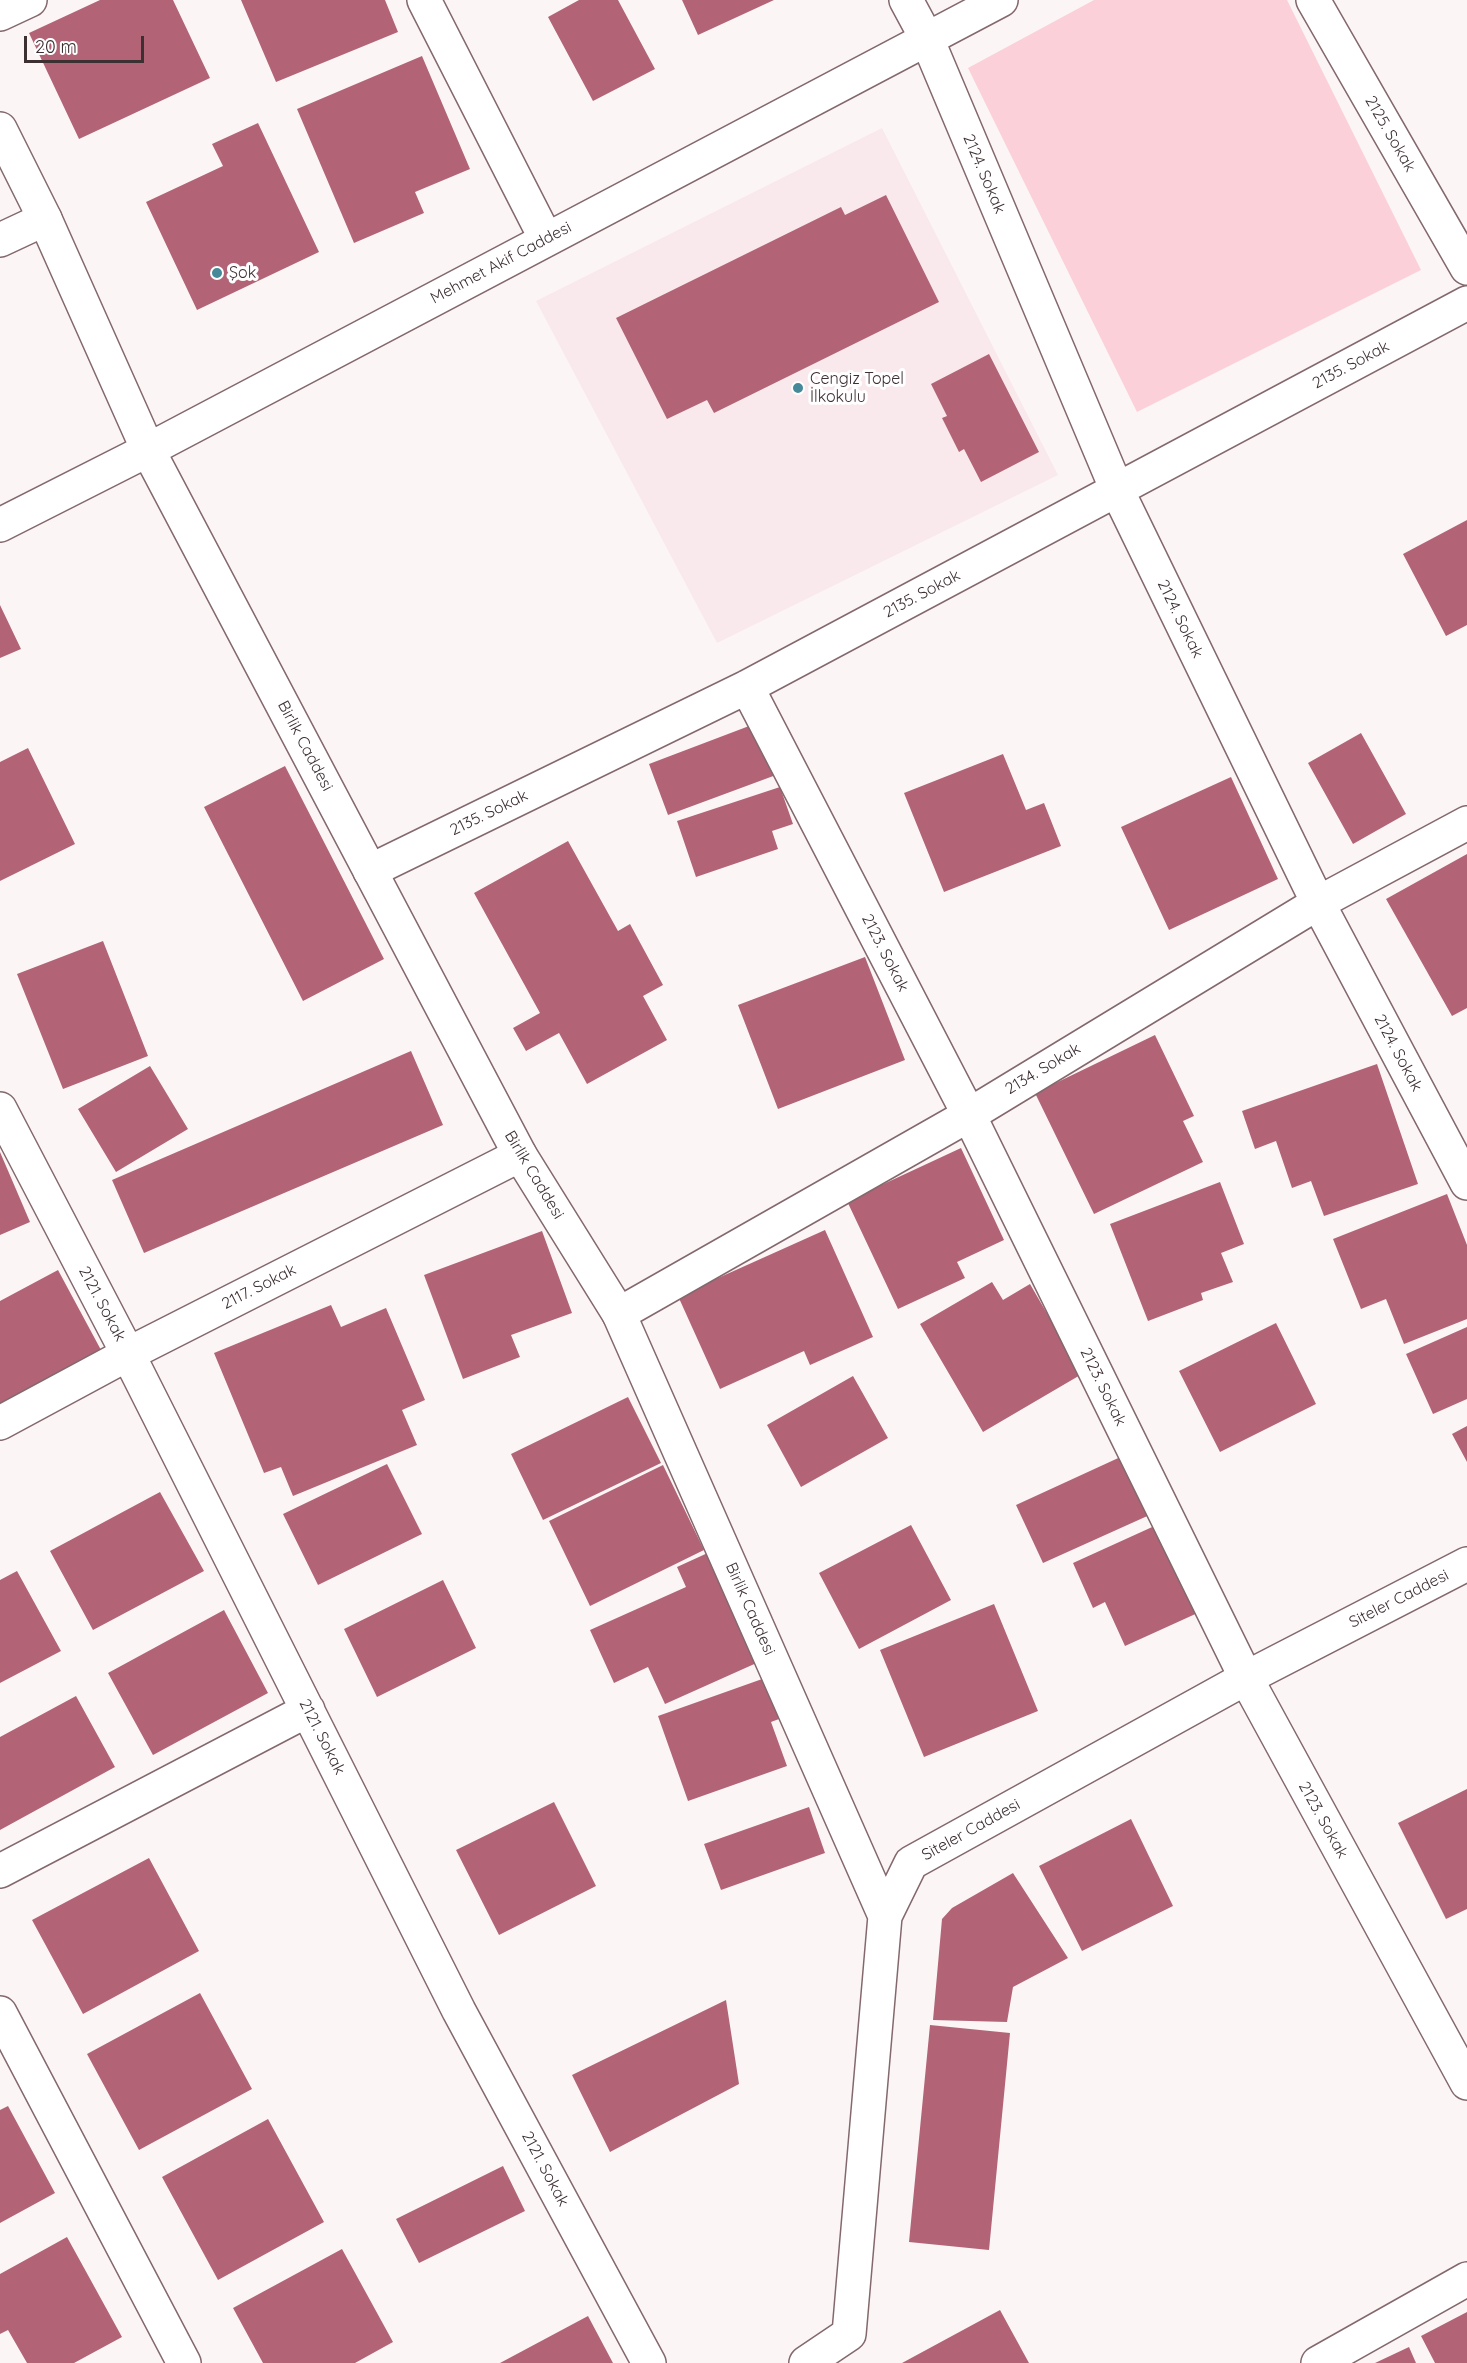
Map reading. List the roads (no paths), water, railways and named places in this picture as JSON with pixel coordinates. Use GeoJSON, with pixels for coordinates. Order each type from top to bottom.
{"type":"FeatureCollection","features":[{"type":"Feature","properties":{"kind":"street"},"geometry":{"type":"LineString","coordinates":[[0,14],[30,0]]}},
{"type":"Feature","properties":{"kind":"street"},"geometry":{"type":"LineString","coordinates":[[424,0],[546,239]]}},
{"type":"Feature","properties":{"kind":"street","name":"2124. Sokak"},"geometry":{"type":"LineString","coordinates":[[906,0],[927,39],[1117,490],[1318,903],[1467,1183]]}},
{"type":"Feature","properties":{"kind":"street","name":"Mehmet Akif Caddesi"},"geometry":{"type":"LineString","coordinates":[[0,525],[148,450],[1001,0]]}},
{"type":"Feature","properties":{"kind":"street","name":"2125. Sokak"},"geometry":{"type":"LineString","coordinates":[[1313,0],[1467,268]]}},
{"type":"Feature","properties":{"kind":"street","name":"Birlik Caddesi"},"geometry":{"type":"LineString","coordinates":[[0,129],[45,219],[148,450],[520,1155],[619,1314],[885,1916]]}},
{"type":"Feature","properties":{"kind":"street"},"geometry":{"type":"LineString","coordinates":[[0,240],[45,219]]}},
{"type":"Feature","properties":{"kind":"street","name":"2135. Sokak"},"geometry":{"type":"LineString","coordinates":[[370,871],[747,687],[1467,303]]}},
{"type":"Feature","properties":{"kind":"street","name":"2123. Sokak"},"geometry":{"type":"LineString","coordinates":[[747,687],[969,1114],[1246,1678],[1467,2083]]}},
{"type":"Feature","properties":{"kind":"street","name":"2134. Sokak"},"geometry":{"type":"LineString","coordinates":[[619,1314],[969,1114],[1318,903],[1467,823]]}},
{"type":"Feature","properties":{"kind":"street","name":"2121. Sokak"},"geometry":{"type":"LineString","coordinates":[[0,1109],[128,1354],[459,2011],[649,2363]]}},
{"type":"Feature","properties":{"kind":"street","name":"2117. Sokak"},"geometry":{"type":"LineString","coordinates":[[0,1423],[128,1354],[520,1155]]}},
{"type":"Feature","properties":{"kind":"street","name":"Siteler Caddesi"},"geometry":{"type":"LineString","coordinates":[[806,2363],[849,2334],[885,1916],[911,1863],[1246,1678],[1467,1564]]}},
{"type":"Feature","properties":{"kind":"street"},"geometry":{"type":"LineString","coordinates":[[0,1871],[308,1710]]}},
{"type":"Feature","properties":{"kind":"street"},"geometry":{"type":"LineString","coordinates":[[0,2013],[184,2363]]}},
{"type":"Feature","properties":{"kind":"street"},"geometry":{"type":"LineString","coordinates":[[1318,2363],[1467,2279]]}},
{"type":"Feature","properties":{"kind":"place","name":"Şok"},"geometry":{"type":"Point","coordinates":[217,273]}},
{"type":"Feature","properties":{"kind":"place","name":"Cengiz Topel İlkokulu"},"geometry":{"type":"Point","coordinates":[798,388]}}]}
